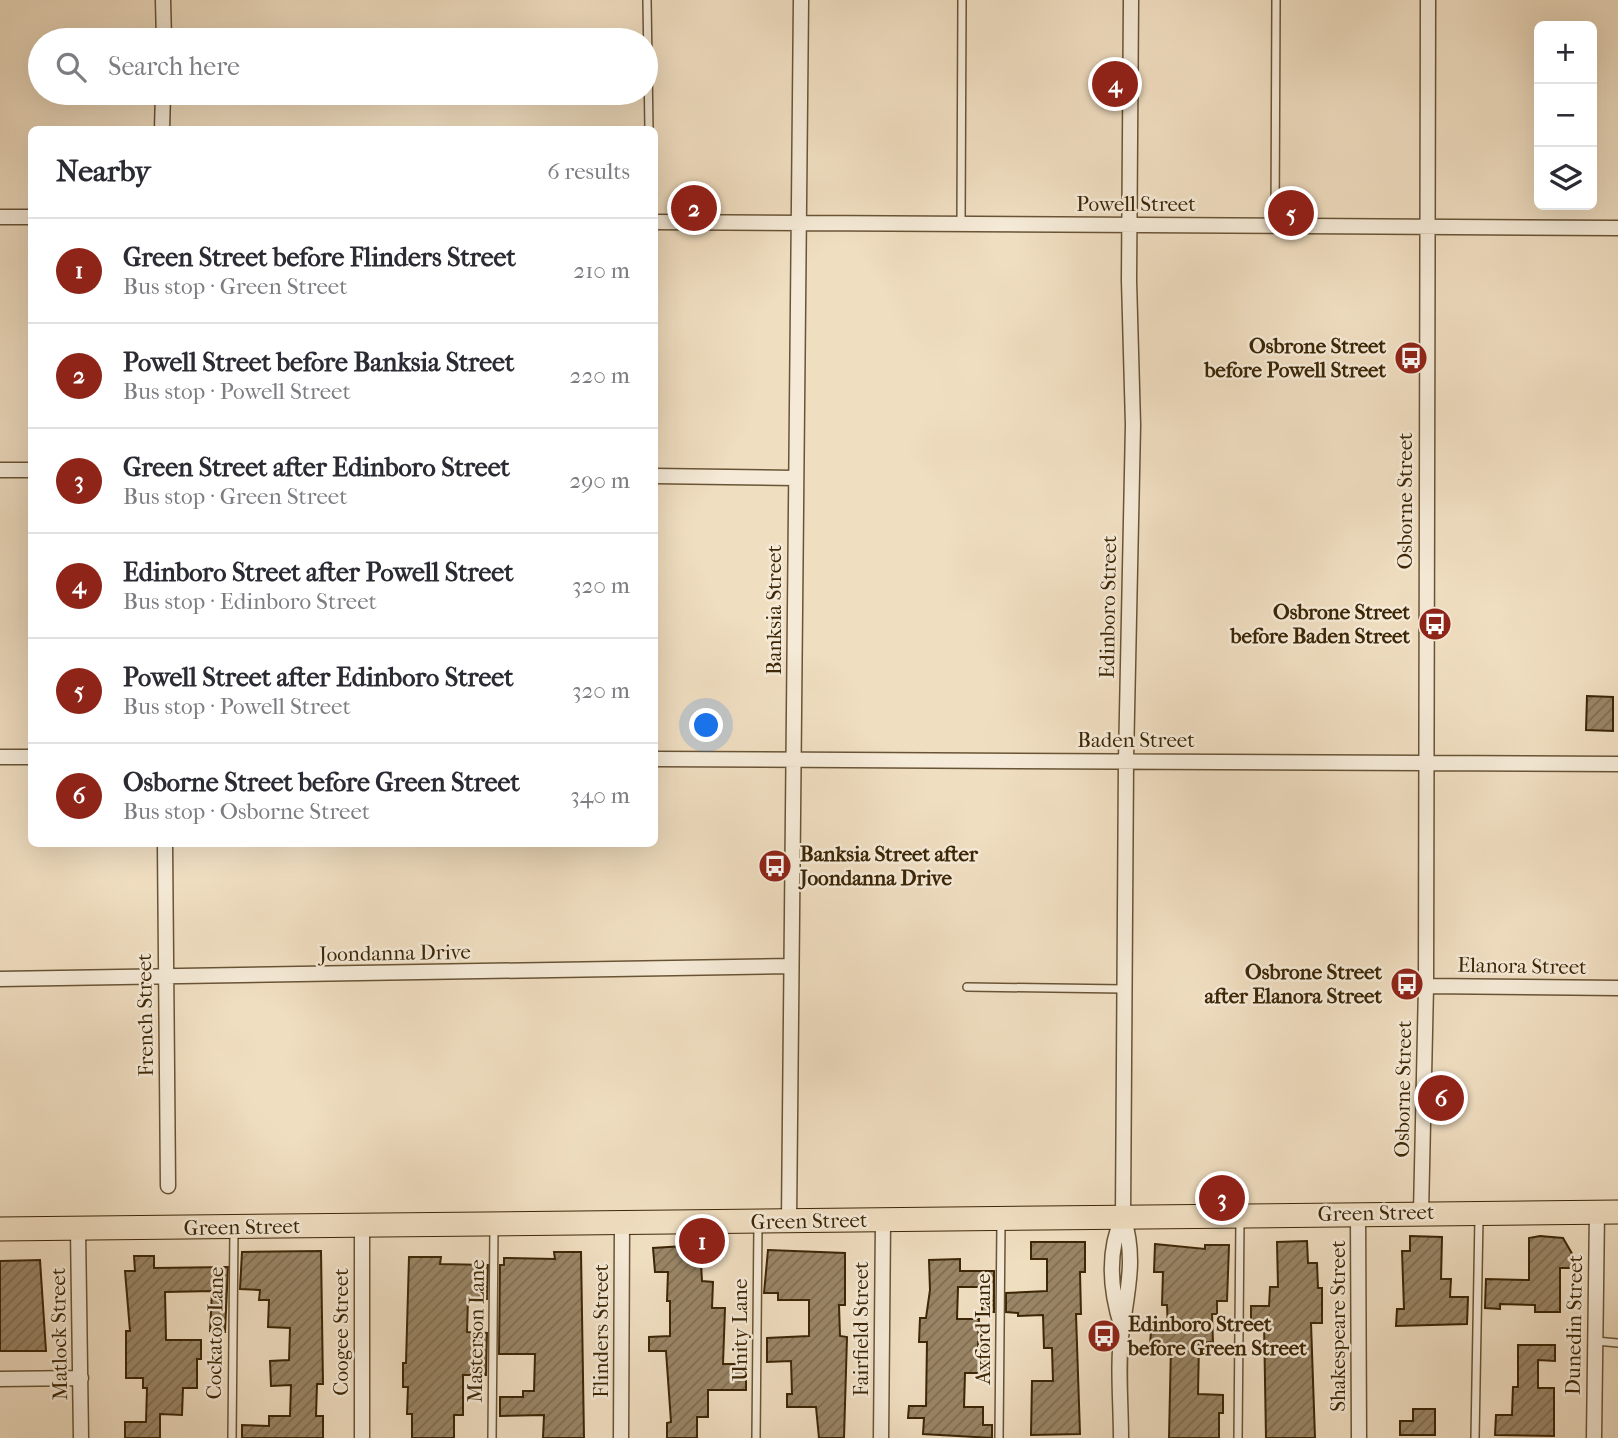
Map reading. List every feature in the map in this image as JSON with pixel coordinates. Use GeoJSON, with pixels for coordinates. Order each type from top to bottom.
{"type":"FeatureCollection","features":[{"type":"Feature","properties":{"kind":"main road","name":"Green Street"},"geometry":{"type":"LineString","coordinates":[[0,1229],[1607,1212]]}},
{"type":"Feature","properties":{"kind":"street"},"geometry":{"type":"LineString","coordinates":[[163,0],[164,28]]}},
{"type":"Feature","properties":{"kind":"street","name":"Banksia Street"},"geometry":{"type":"LineString","coordinates":[[789,1221],[793,760],[797,622],[795,478],[799,348],[797,224],[801,0]]}},
{"type":"Feature","properties":{"kind":"street","name":"Edinboro Street"},"geometry":{"type":"LineString","coordinates":[[1121,1438],[1122,1330],[1113,1301],[1113,1238],[1123,1216],[1126,761],[1133,425],[1129,225],[1131,0]]}},
{"type":"Feature","properties":{"kind":"street","name":"Osborne Street"},"geometry":{"type":"LineString","coordinates":[[1421,1213],[1426,986],[1429,0]]}},
{"type":"Feature","properties":{"kind":"street"},"geometry":{"type":"LineString","coordinates":[[162,126],[163,105]]}},
{"type":"Feature","properties":{"kind":"street"},"geometry":{"type":"LineString","coordinates":[[0,217],[28,217]]}},
{"type":"Feature","properties":{"kind":"street","name":"Powell Street"},"geometry":{"type":"LineString","coordinates":[[658,222],[1618,228]]}},
{"type":"Feature","properties":{"kind":"street"},"geometry":{"type":"LineString","coordinates":[[0,470],[28,470]]}},
{"type":"Feature","properties":{"kind":"street"},"geometry":{"type":"LineString","coordinates":[[658,476],[795,478]]}},
{"type":"Feature","properties":{"kind":"street"},"geometry":{"type":"LineString","coordinates":[[0,757],[28,757]]}},
{"type":"Feature","properties":{"kind":"street","name":"Baden Street"},"geometry":{"type":"LineString","coordinates":[[658,759],[1618,764]]}},
{"type":"Feature","properties":{"kind":"street","name":"French Street"},"geometry":{"type":"LineString","coordinates":[[165,847],[164,978],[168,1186]]}},
{"type":"Feature","properties":{"kind":"street","name":"Joondanna Drive"},"geometry":{"type":"LineString","coordinates":[[0,979],[791,966]]}},
{"type":"Feature","properties":{"kind":"street","name":"Elanora Street"},"geometry":{"type":"LineString","coordinates":[[1426,986],[1618,988]]}},
{"type":"Feature","properties":{"kind":"street","name":"Dunedin Street"},"geometry":{"type":"LineString","coordinates":[[1594,1438],[1595,1341],[1607,1212]]}},
{"type":"Feature","properties":{"kind":"street","name":"Shakespeare Street"},"geometry":{"type":"LineString","coordinates":[[1359,1213],[1359,1438]]}},
{"type":"Feature","properties":{"kind":"street","name":"Fairfield Street"},"geometry":{"type":"LineString","coordinates":[[881,1438],[883,1221]]}},
{"type":"Feature","properties":{"kind":"street","name":"Flinders Street"},"geometry":{"type":"LineString","coordinates":[[621,1438],[622,1223]]}},
{"type":"Feature","properties":{"kind":"street","name":"Coogee Street"},"geometry":{"type":"LineString","coordinates":[[362,1226],[362,1438]]}},
{"type":"Feature","properties":{"kind":"street","name":"Matlock Street"},"geometry":{"type":"LineString","coordinates":[[78,1229],[81,1438]]}},
{"type":"Feature","properties":{"kind":"street"},"geometry":{"type":"LineString","coordinates":[[0,1379],[80,1378]]}},
{"type":"Feature","properties":{"kind":"lane"},"geometry":{"type":"LineString","coordinates":[[647,0],[647,28]]}},
{"type":"Feature","properties":{"kind":"lane"},"geometry":{"type":"LineString","coordinates":[[961,224],[962,0]]}},
{"type":"Feature","properties":{"kind":"lane"},"geometry":{"type":"LineString","coordinates":[[1275,226],[1276,0]]}},
{"type":"Feature","properties":{"kind":"lane"},"geometry":{"type":"LineString","coordinates":[[648,105],[649,126]]}},
{"type":"Feature","properties":{"kind":"lane"},"geometry":{"type":"LineString","coordinates":[[967,987],[1125,989]]}},
{"type":"Feature","properties":{"kind":"lane"},"geometry":{"type":"LineString","coordinates":[[1475,1438],[1479,1212]]}},
{"type":"Feature","properties":{"kind":"lane"},"geometry":{"type":"LineString","coordinates":[[1238,1438],[1240,1215]]}},
{"type":"Feature","properties":{"kind":"lane","name":"Axford Lane"},"geometry":{"type":"LineString","coordinates":[[999,1438],[1001,1220]]}},
{"type":"Feature","properties":{"kind":"lane","name":"Unity Lane"},"geometry":{"type":"LineString","coordinates":[[756,1438],[758,1222]]}},
{"type":"Feature","properties":{"kind":"lane","name":"Masterson Lane"},"geometry":{"type":"LineString","coordinates":[[492,1438],[494,1224]]}},
{"type":"Feature","properties":{"kind":"lane","name":"Cockatoo Lane"},"geometry":{"type":"LineString","coordinates":[[232,1438],[234,1228]]}},
{"type":"Feature","properties":{"kind":"lane"},"geometry":{"type":"LineString","coordinates":[[1595,1341],[1618,1343]]}},
{"type":"Feature","properties":{"kind":"building"},"geometry":{"type":"Polygon","coordinates":[[[1587,696],[1613,697],[1613,731],[1586,730],[1587,696]]]}},
{"type":"Feature","properties":{"kind":"building"},"geometry":{"type":"Polygon","coordinates":[[[1410,1236],[1442,1237],[1441,1279],[1451,1279],[1450,1297],[1468,1297],[1467,1324],[1396,1326],[1397,1309],[1404,1309],[1402,1251],[1410,1251],[1410,1236]]]}},
{"type":"Feature","properties":{"kind":"building"},"geometry":{"type":"Polygon","coordinates":[[[1529,1238],[1563,1238],[1574,1257],[1574,1268],[1560,1268],[1560,1312],[1535,1312],[1535,1305],[1500,1304],[1500,1309],[1485,1308],[1486,1279],[1529,1280],[1529,1238]]]}},
{"type":"Feature","properties":{"kind":"building"},"geometry":{"type":"Polygon","coordinates":[[[1307,1241],[1308,1263],[1317,1263],[1318,1288],[1322,1288],[1322,1323],[1311,1323],[1315,1438],[1266,1438],[1264,1322],[1251,1322],[1251,1306],[1269,1306],[1270,1287],[1278,1287],[1277,1242],[1307,1241]]]}},
{"type":"Feature","properties":{"kind":"building"},"geometry":{"type":"Polygon","coordinates":[[[1031,1242],[1085,1242],[1085,1272],[1080,1272],[1081,1314],[1076,1314],[1080,1434],[1031,1435],[1032,1381],[1053,1381],[1052,1348],[1044,1348],[1043,1315],[1018,1316],[1018,1313],[1006,1312],[1006,1293],[1047,1291],[1047,1259],[1031,1259],[1031,1242]]]}},
{"type":"Feature","properties":{"kind":"building"},"geometry":{"type":"Polygon","coordinates":[[[1155,1244],[1205,1249],[1205,1245],[1229,1245],[1227,1301],[1217,1301],[1217,1314],[1212,1314],[1213,1342],[1199,1343],[1198,1394],[1223,1395],[1223,1413],[1219,1413],[1219,1438],[1169,1438],[1171,1345],[1150,1345],[1151,1331],[1168,1332],[1167,1305],[1162,1305],[1163,1272],[1154,1272],[1155,1244]]]}},
{"type":"Feature","properties":{"kind":"building"},"geometry":{"type":"Polygon","coordinates":[[[700,1245],[702,1281],[713,1282],[712,1308],[725,1308],[723,1364],[746,1364],[746,1390],[708,1390],[708,1417],[697,1417],[697,1438],[667,1438],[667,1423],[671,1422],[666,1351],[649,1351],[649,1337],[670,1336],[668,1272],[655,1272],[653,1248],[700,1245]]]}},
{"type":"Feature","properties":{"kind":"building"},"geometry":{"type":"Polygon","coordinates":[[[768,1250],[845,1253],[845,1305],[839,1305],[840,1336],[847,1337],[844,1438],[819,1438],[816,1407],[787,1407],[787,1394],[792,1394],[791,1361],[767,1362],[767,1338],[809,1336],[809,1300],[778,1300],[778,1293],[764,1293],[768,1250]]]}},
{"type":"Feature","properties":{"kind":"building"},"geometry":{"type":"Polygon","coordinates":[[[321,1251],[323,1384],[317,1384],[316,1416],[323,1416],[323,1438],[242,1438],[242,1425],[269,1426],[269,1416],[290,1416],[291,1385],[271,1386],[270,1361],[289,1360],[290,1328],[268,1327],[269,1300],[259,1300],[260,1290],[240,1289],[242,1252],[321,1251]]]}},
{"type":"Feature","properties":{"kind":"building"},"geometry":{"type":"Polygon","coordinates":[[[554,1252],[581,1252],[584,1438],[543,1438],[544,1415],[500,1416],[500,1397],[523,1397],[523,1391],[534,1391],[535,1354],[499,1354],[500,1265],[504,1265],[504,1258],[555,1259],[554,1252]]]}},
{"type":"Feature","properties":{"kind":"building"},"geometry":{"type":"Polygon","coordinates":[[[134,1256],[154,1256],[154,1268],[228,1267],[225,1332],[210,1331],[212,1291],[165,1292],[166,1340],[201,1340],[201,1359],[197,1359],[197,1388],[183,1388],[182,1415],[160,1414],[160,1438],[125,1438],[125,1422],[146,1422],[147,1388],[143,1388],[143,1378],[126,1378],[126,1331],[130,1331],[125,1271],[135,1271],[134,1256]]]}},
{"type":"Feature","properties":{"kind":"building"},"geometry":{"type":"Polygon","coordinates":[[[409,1257],[441,1257],[440,1264],[488,1265],[487,1299],[468,1299],[467,1332],[487,1333],[486,1375],[463,1375],[463,1415],[454,1415],[454,1438],[412,1438],[412,1414],[407,1414],[408,1387],[403,1387],[409,1257]]]}},
{"type":"Feature","properties":{"kind":"building"},"geometry":{"type":"Polygon","coordinates":[[[960,1259],[960,1271],[994,1271],[994,1312],[982,1312],[982,1287],[958,1287],[957,1319],[979,1319],[978,1348],[988,1349],[988,1373],[965,1373],[964,1407],[983,1407],[983,1425],[992,1425],[992,1438],[923,1434],[924,1418],[908,1418],[909,1406],[926,1406],[927,1342],[919,1342],[920,1318],[926,1318],[930,1290],[929,1260],[960,1259]]]}},
{"type":"Feature","properties":{"kind":"building"},"geometry":{"type":"Polygon","coordinates":[[[40,1260],[46,1351],[0,1351],[0,1261],[40,1260]]]}},
{"type":"Feature","properties":{"kind":"building"},"geometry":{"type":"Polygon","coordinates":[[[1518,1345],[1555,1345],[1555,1361],[1538,1360],[1538,1388],[1554,1388],[1554,1436],[1495,1435],[1496,1415],[1512,1415],[1513,1387],[1518,1387],[1518,1345]]]}},
{"type":"Feature","properties":{"kind":"building"},"geometry":{"type":"Polygon","coordinates":[[[1413,1409],[1435,1409],[1435,1435],[1400,1435],[1400,1421],[1413,1421],[1413,1409]]]}},
{"type":"Feature","properties":{"kind":"place","name":"Edinboro Street after Powell Street"},"geometry":{"type":"Point","coordinates":[1115,84]}},
{"type":"Feature","properties":{"kind":"place","name":"Powell Street before Banksia Street"},"geometry":{"type":"Point","coordinates":[694,208]}},
{"type":"Feature","properties":{"kind":"place","name":"Powell Street after Edinboro Street"},"geometry":{"type":"Point","coordinates":[1291,213]}},
{"type":"Feature","properties":{"kind":"place","name":"Osbrone Street before Powell Street"},"geometry":{"type":"Point","coordinates":[1411,358]}},
{"type":"Feature","properties":{"kind":"place","name":"Osbrone Street before Baden Street"},"geometry":{"type":"Point","coordinates":[1435,624]}},
{"type":"Feature","properties":{"kind":"place","name":"Banksia Street after Joondanna Drive"},"geometry":{"type":"Point","coordinates":[775,866]}},
{"type":"Feature","properties":{"kind":"place","name":"Osbrone Street after Elanora Street"},"geometry":{"type":"Point","coordinates":[1407,984]}},
{"type":"Feature","properties":{"kind":"place","name":"Osborne Street before Green Street"},"geometry":{"type":"Point","coordinates":[1441,1098]}},
{"type":"Feature","properties":{"kind":"place","name":"Green Street after Edinboro Street"},"geometry":{"type":"Point","coordinates":[1222,1198]}},
{"type":"Feature","properties":{"kind":"place","name":"Green Street before Flinders Street"},"geometry":{"type":"Point","coordinates":[702,1241]}},
{"type":"Feature","properties":{"kind":"place","name":"Edinboro Street before Green Street"},"geometry":{"type":"Point","coordinates":[1104,1336]}}]}
